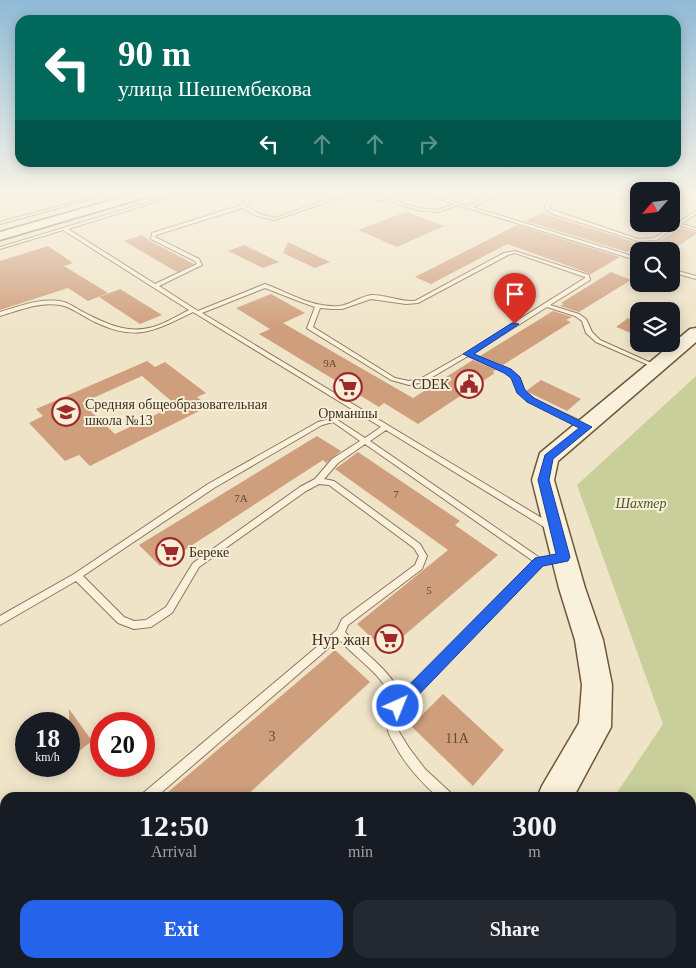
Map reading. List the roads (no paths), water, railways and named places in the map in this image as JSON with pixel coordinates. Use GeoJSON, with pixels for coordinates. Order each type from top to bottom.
{"type":"FeatureCollection","features":[{"type":"Feature","properties":{"kind":"street"},"geometry":{"type":"LineString","coordinates":[[557,792],[595,727],[597,685],[589,640],[543,480],[548,458],[696,333]]}},
{"type":"Feature","properties":{"kind":"lane"},"geometry":{"type":"LineString","coordinates":[[0,248],[31,238]]}},
{"type":"Feature","properties":{"kind":"lane"},"geometry":{"type":"LineString","coordinates":[[79,238],[196,312],[557,532]]}},
{"type":"Feature","properties":{"kind":"lane"},"geometry":{"type":"LineString","coordinates":[[153,238],[197,260],[200,265],[155,286]]}},
{"type":"Feature","properties":{"kind":"lane"},"geometry":{"type":"LineString","coordinates":[[569,238],[630,257]]}},
{"type":"Feature","properties":{"kind":"lane"},"geometry":{"type":"LineString","coordinates":[[632,238],[638,240],[656,238]]}},
{"type":"Feature","properties":{"kind":"lane"},"geometry":{"type":"LineString","coordinates":[[0,314],[27,305],[54,302],[64,304],[117,329],[128,332],[149,330],[265,286],[318,307],[342,307],[368,297],[405,304],[416,302],[506,254],[515,252],[587,276],[588,279],[422,381],[409,384],[393,379],[310,328],[318,307]]}},
{"type":"Feature","properties":{"kind":"lane"},"geometry":{"type":"LineString","coordinates":[[680,273],[696,278]]}},
{"type":"Feature","properties":{"kind":"lane"},"geometry":{"type":"LineString","coordinates":[[546,305],[577,315],[584,320],[589,333],[598,341],[655,366]]}},
{"type":"Feature","properties":{"kind":"lane"},"geometry":{"type":"LineString","coordinates":[[468,354],[508,371],[515,377],[520,391],[531,400],[586,427]]}},
{"type":"Feature","properties":{"kind":"lane"},"geometry":{"type":"LineString","coordinates":[[0,621],[77,576],[211,486],[320,423],[334,420],[540,561]]}},
{"type":"Feature","properties":{"kind":"lane"},"geometry":{"type":"LineString","coordinates":[[77,576],[121,620],[134,625],[148,624],[169,610],[196,565],[318,481],[335,461],[386,427]]}},
{"type":"Feature","properties":{"kind":"lane"},"geometry":{"type":"LineString","coordinates":[[153,792],[340,633],[345,622],[419,567],[423,556],[417,546],[331,483],[318,481]]}},
{"type":"Feature","properties":{"kind":"lane"},"geometry":{"type":"LineString","coordinates":[[398,706],[540,561],[564,557]]}},
{"type":"Feature","properties":{"kind":"lane"},"geometry":{"type":"LineString","coordinates":[[340,633],[346,642],[386,678],[395,693],[398,706],[393,731],[406,756],[417,771],[441,792]]}},
{"type":"Feature","properties":{"kind":"place","name":"CDEK"},"geometry":{"type":"Point","coordinates":[469,384]}},
{"type":"Feature","properties":{"kind":"place","name":"Орманшы"},"geometry":{"type":"Point","coordinates":[348,387]}},
{"type":"Feature","properties":{"kind":"place","name":"Средняя общеобразовательная школа №13"},"geometry":{"type":"Point","coordinates":[66,412]}},
{"type":"Feature","properties":{"kind":"place","name":"Береке"},"geometry":{"type":"Point","coordinates":[170,552]}},
{"type":"Feature","properties":{"kind":"place","name":"Нур жан"},"geometry":{"type":"Point","coordinates":[389,639]}},
{"type":"Feature","properties":{"kind":"park label","name":"Шахтер"},"geometry":{"type":"Point","coordinates":[641,503]}}]}
